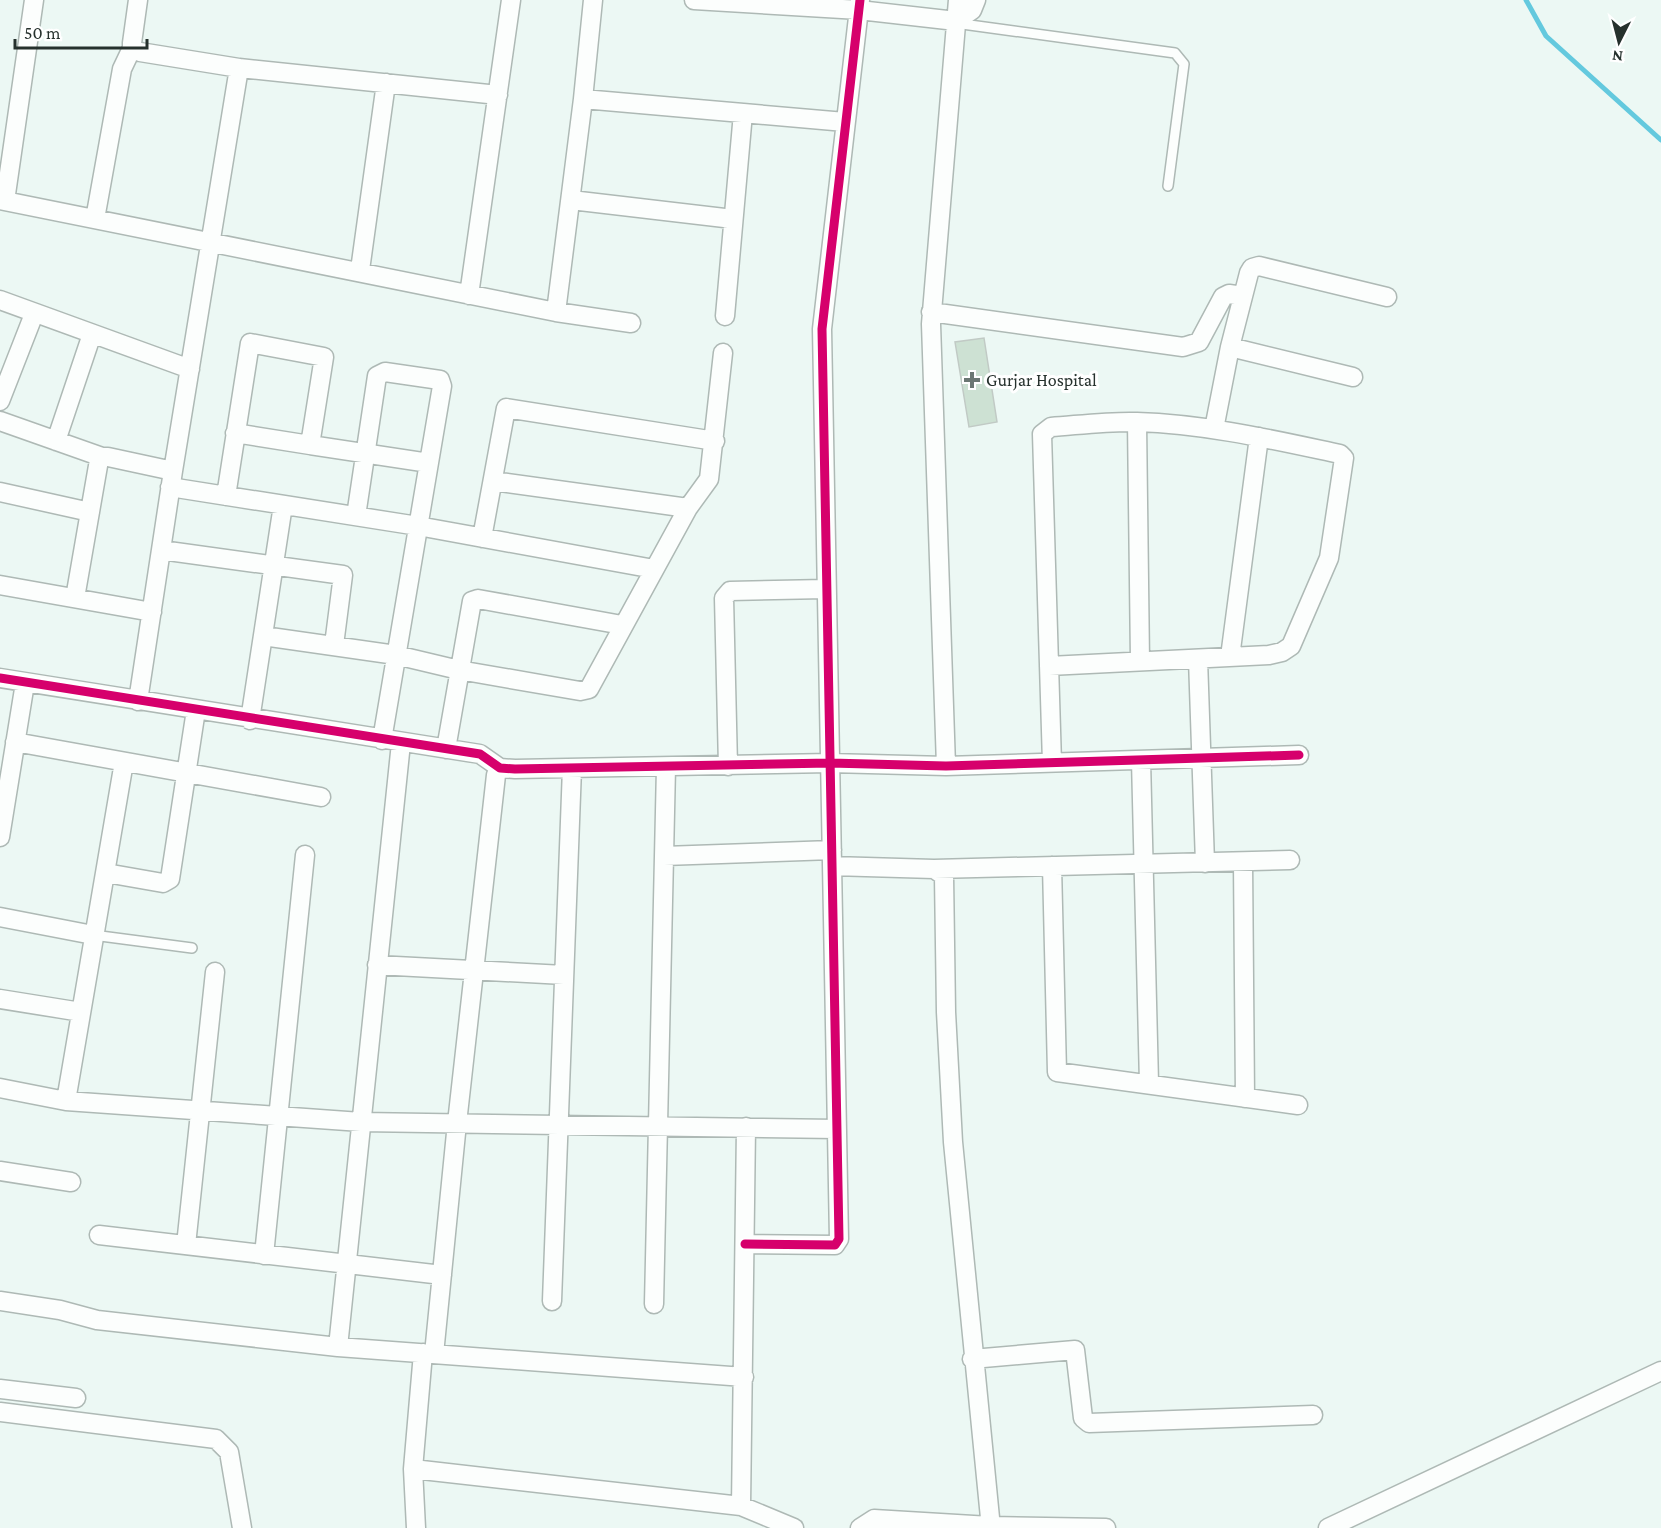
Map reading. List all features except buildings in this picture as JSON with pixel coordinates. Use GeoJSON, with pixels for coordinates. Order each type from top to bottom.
{"type":"FeatureCollection","features":[{"type":"Feature","properties":{"kind":"street"},"geometry":{"type":"LineString","coordinates":[[34,0],[2,200],[212,243],[360,270],[469,295],[556,312],[631,323]]}},
{"type":"Feature","properties":{"kind":"street"},"geometry":{"type":"LineString","coordinates":[[94,219],[122,69],[132,48],[138,0]]}},
{"type":"Feature","properties":{"kind":"street"},"geometry":{"type":"LineString","coordinates":[[469,295],[511,0]]}},
{"type":"Feature","properties":{"kind":"street"},"geometry":{"type":"LineString","coordinates":[[556,312],[584,99],[593,0]]}},
{"type":"Feature","properties":{"kind":"street"},"geometry":{"type":"LineString","coordinates":[[694,0],[859,5],[955,22]]}},
{"type":"Feature","properties":{"kind":"street"},"geometry":{"type":"LineString","coordinates":[[946,766],[931,312],[955,22],[966,3]]}},
{"type":"Feature","properties":{"kind":"street"},"geometry":{"type":"LineString","coordinates":[[745,1244],[838,1243],[822,329],[859,5]]}},
{"type":"Feature","properties":{"kind":"street"},"geometry":{"type":"LineString","coordinates":[[132,48],[140,52],[239,68],[498,95]]}},
{"type":"Feature","properties":{"kind":"street"},"geometry":{"type":"LineString","coordinates":[[138,701],[239,68]]}},
{"type":"Feature","properties":{"kind":"street"},"geometry":{"type":"LineString","coordinates":[[360,270],[386,83]]}},
{"type":"Feature","properties":{"kind":"street"},"geometry":{"type":"LineString","coordinates":[[584,99],[845,122]]}},
{"type":"Feature","properties":{"kind":"street"},"geometry":{"type":"LineString","coordinates":[[724,316],[743,113]]}},
{"type":"Feature","properties":{"kind":"street"},"geometry":{"type":"LineString","coordinates":[[571,200],[733,219]]}},
{"type":"Feature","properties":{"kind":"street"},"geometry":{"type":"LineString","coordinates":[[1214,429],[1230,347],[1252,268],[1259,266],[1387,297]]}},
{"type":"Feature","properties":{"kind":"street"},"geometry":{"type":"LineString","coordinates":[[931,312],[1183,347],[1199,342],[1223,297],[1229,294],[1243,297]]}},
{"type":"Feature","properties":{"kind":"street"},"geometry":{"type":"LineString","coordinates":[[0,300],[190,369]]}},
{"type":"Feature","properties":{"kind":"street"},"geometry":{"type":"LineString","coordinates":[[0,401],[34,314]]}},
{"type":"Feature","properties":{"kind":"street"},"geometry":{"type":"LineString","coordinates":[[56,441],[92,334]]}},
{"type":"Feature","properties":{"kind":"street"},"geometry":{"type":"LineString","coordinates":[[226,496],[248,346],[253,343],[324,357],[310,445]]}},
{"type":"Feature","properties":{"kind":"street"},"geometry":{"type":"LineString","coordinates":[[1230,347],[1353,377]]}},
{"type":"Feature","properties":{"kind":"street"},"geometry":{"type":"LineString","coordinates":[[263,636],[396,655],[459,670],[584,691],[592,685],[622,625],[688,508],[709,479],[723,353]]}},
{"type":"Feature","properties":{"kind":"street"},"geometry":{"type":"LineString","coordinates":[[356,516],[377,376],[385,372],[442,382],[382,740]]}},
{"type":"Feature","properties":{"kind":"street"},"geometry":{"type":"LineString","coordinates":[[482,538],[503,413],[511,407],[715,441]]}},
{"type":"Feature","properties":{"kind":"street"},"geometry":{"type":"LineString","coordinates":[[0,421],[102,457],[226,496],[418,526],[654,569]]}},
{"type":"Feature","properties":{"kind":"street"},"geometry":{"type":"LineString","coordinates":[[1049,666],[1269,655],[1282,652],[1291,646],[1329,558],[1344,463],[1340,454],[1214,429],[1137,422],[1051,427],[1042,435],[1049,666],[1052,763]]}},
{"type":"Feature","properties":{"kind":"street"},"geometry":{"type":"LineString","coordinates":[[1137,422],[1140,661]]}},
{"type":"Feature","properties":{"kind":"street"},"geometry":{"type":"LineString","coordinates":[[235,433],[429,463]]}},
{"type":"Feature","properties":{"kind":"street"},"geometry":{"type":"LineString","coordinates":[[1230,657],[1259,437]]}},
{"type":"Feature","properties":{"kind":"street"},"geometry":{"type":"LineString","coordinates":[[75,598],[99,460],[102,457]]}},
{"type":"Feature","properties":{"kind":"street"},"geometry":{"type":"LineString","coordinates":[[493,481],[688,508]]}},
{"type":"Feature","properties":{"kind":"street"},"geometry":{"type":"LineString","coordinates":[[0,492],[90,512]]}},
{"type":"Feature","properties":{"kind":"street"},"geometry":{"type":"LineString","coordinates":[[250,720],[283,505]]}},
{"type":"Feature","properties":{"kind":"street"},"geometry":{"type":"LineString","coordinates":[[161,550],[345,577],[334,645]]}},
{"type":"Feature","properties":{"kind":"street"},"geometry":{"type":"LineString","coordinates":[[0,585],[152,612]]}},
{"type":"Feature","properties":{"kind":"street"},"geometry":{"type":"LineString","coordinates":[[728,766],[724,598],[726,594],[730,591],[825,589]]}},
{"type":"Feature","properties":{"kind":"street"},"geometry":{"type":"LineString","coordinates":[[446,749],[470,606],[478,599],[622,625]]}},
{"type":"Feature","properties":{"kind":"street"},"geometry":{"type":"LineString","coordinates":[[1198,659],[1205,863]]}},
{"type":"Feature","properties":{"kind":"street"},"geometry":{"type":"LineString","coordinates":[[0,678],[250,720],[480,754],[495,765],[572,768],[830,763],[946,766],[1299,755]]}},
{"type":"Feature","properties":{"kind":"street"},"geometry":{"type":"LineString","coordinates":[[0,837],[25,682]]}},
{"type":"Feature","properties":{"kind":"street"},"geometry":{"type":"LineString","coordinates":[[106,873],[162,883],[170,879],[196,711]]}},
{"type":"Feature","properties":{"kind":"street"},"geometry":{"type":"LineString","coordinates":[[15,742],[321,797]]}},
{"type":"Feature","properties":{"kind":"street"},"geometry":{"type":"LineString","coordinates":[[338,1347],[401,743]]}},
{"type":"Feature","properties":{"kind":"street"},"geometry":{"type":"LineString","coordinates":[[1141,760],[1149,1083]]}},
{"type":"Feature","properties":{"kind":"street"},"geometry":{"type":"LineString","coordinates":[[66,1101],[124,762]]}},
{"type":"Feature","properties":{"kind":"street"},"geometry":{"type":"LineString","coordinates":[[416,1528],[412,1468],[442,1275],[456,1123],[496,775],[495,765]]}},
{"type":"Feature","properties":{"kind":"street"},"geometry":{"type":"LineString","coordinates":[[654,1304],[666,767]]}},
{"type":"Feature","properties":{"kind":"street"},"geometry":{"type":"LineString","coordinates":[[552,1302],[572,768]]}},
{"type":"Feature","properties":{"kind":"street"},"geometry":{"type":"LineString","coordinates":[[264,1255],[305,855]]}},
{"type":"Feature","properties":{"kind":"street"},"geometry":{"type":"LineString","coordinates":[[664,856],[832,858],[934,869],[1290,860]]}},
{"type":"Feature","properties":{"kind":"street"},"geometry":{"type":"LineString","coordinates":[[1243,862],[1245,1098]]}},
{"type":"Feature","properties":{"kind":"street"},"geometry":{"type":"LineString","coordinates":[[1052,866],[1057,1072],[1298,1105]]}},
{"type":"Feature","properties":{"kind":"street"},"geometry":{"type":"LineString","coordinates":[[934,869],[944,876],[946,1012],[953,1131],[972,1359],[990,1527]]}},
{"type":"Feature","properties":{"kind":"street"},"geometry":{"type":"LineString","coordinates":[[0,917],[93,936]]}},
{"type":"Feature","properties":{"kind":"street"},"geometry":{"type":"LineString","coordinates":[[377,965],[564,975]]}},
{"type":"Feature","properties":{"kind":"street"},"geometry":{"type":"LineString","coordinates":[[186,1245],[215,972]]}},
{"type":"Feature","properties":{"kind":"street"},"geometry":{"type":"LineString","coordinates":[[0,999],[81,1012]]}},
{"type":"Feature","properties":{"kind":"street"},"geometry":{"type":"LineString","coordinates":[[0,1088],[66,1101],[129,1107],[361,1122],[837,1129]]}},
{"type":"Feature","properties":{"kind":"street"},"geometry":{"type":"LineString","coordinates":[[741,1506],[746,1127]]}},
{"type":"Feature","properties":{"kind":"street"},"geometry":{"type":"LineString","coordinates":[[0,1171],[71,1182]]}},
{"type":"Feature","properties":{"kind":"street"},"geometry":{"type":"LineString","coordinates":[[99,1235],[442,1275]]}},
{"type":"Feature","properties":{"kind":"street"},"geometry":{"type":"LineString","coordinates":[[0,1301],[60,1310],[97,1320],[338,1347],[744,1377]]}},
{"type":"Feature","properties":{"kind":"street"},"geometry":{"type":"LineString","coordinates":[[972,1359],[1075,1350],[1083,1418],[1089,1423],[1313,1414]]}},
{"type":"Feature","properties":{"kind":"street"},"geometry":{"type":"LineString","coordinates":[[1328,1528],[1661,1371]]}},
{"type":"Feature","properties":{"kind":"street"},"geometry":{"type":"LineString","coordinates":[[0,1389],[76,1398]]}},
{"type":"Feature","properties":{"kind":"street"},"geometry":{"type":"LineString","coordinates":[[0,1412],[216,1439],[230,1452],[242,1528]]}},
{"type":"Feature","properties":{"kind":"street"},"geometry":{"type":"LineString","coordinates":[[412,1468],[741,1506],[794,1528]]}},
{"type":"Feature","properties":{"kind":"street"},"geometry":{"type":"LineString","coordinates":[[866,1526],[1106,1528]]}},
{"type":"Feature","properties":{"kind":"lane"},"geometry":{"type":"LineString","coordinates":[[955,22],[1175,53],[1182,58],[1184,64],[1168,186]]}},
{"type":"Feature","properties":{"kind":"lane"},"geometry":{"type":"LineString","coordinates":[[93,936],[192,948]]}},
{"type":"Feature","properties":{"kind":"waterway"},"geometry":{"type":"LineString","coordinates":[[1526,0],[1546,36],[1661,140]]}},
{"type":"Feature","properties":{"kind":"cycle path"},"geometry":{"type":"LineString","coordinates":[[745,1244],[835,1245],[839,1239],[822,329],[860,0]]}},
{"type":"Feature","properties":{"kind":"cycle path"},"geometry":{"type":"LineString","coordinates":[[0,678],[480,754],[500,768],[515,769],[830,763],[946,766],[1299,755]]}},
{"type":"Feature","properties":{"kind":"place","name":"Gurjar Hospital"},"geometry":{"type":"Point","coordinates":[972,380]}}]}
